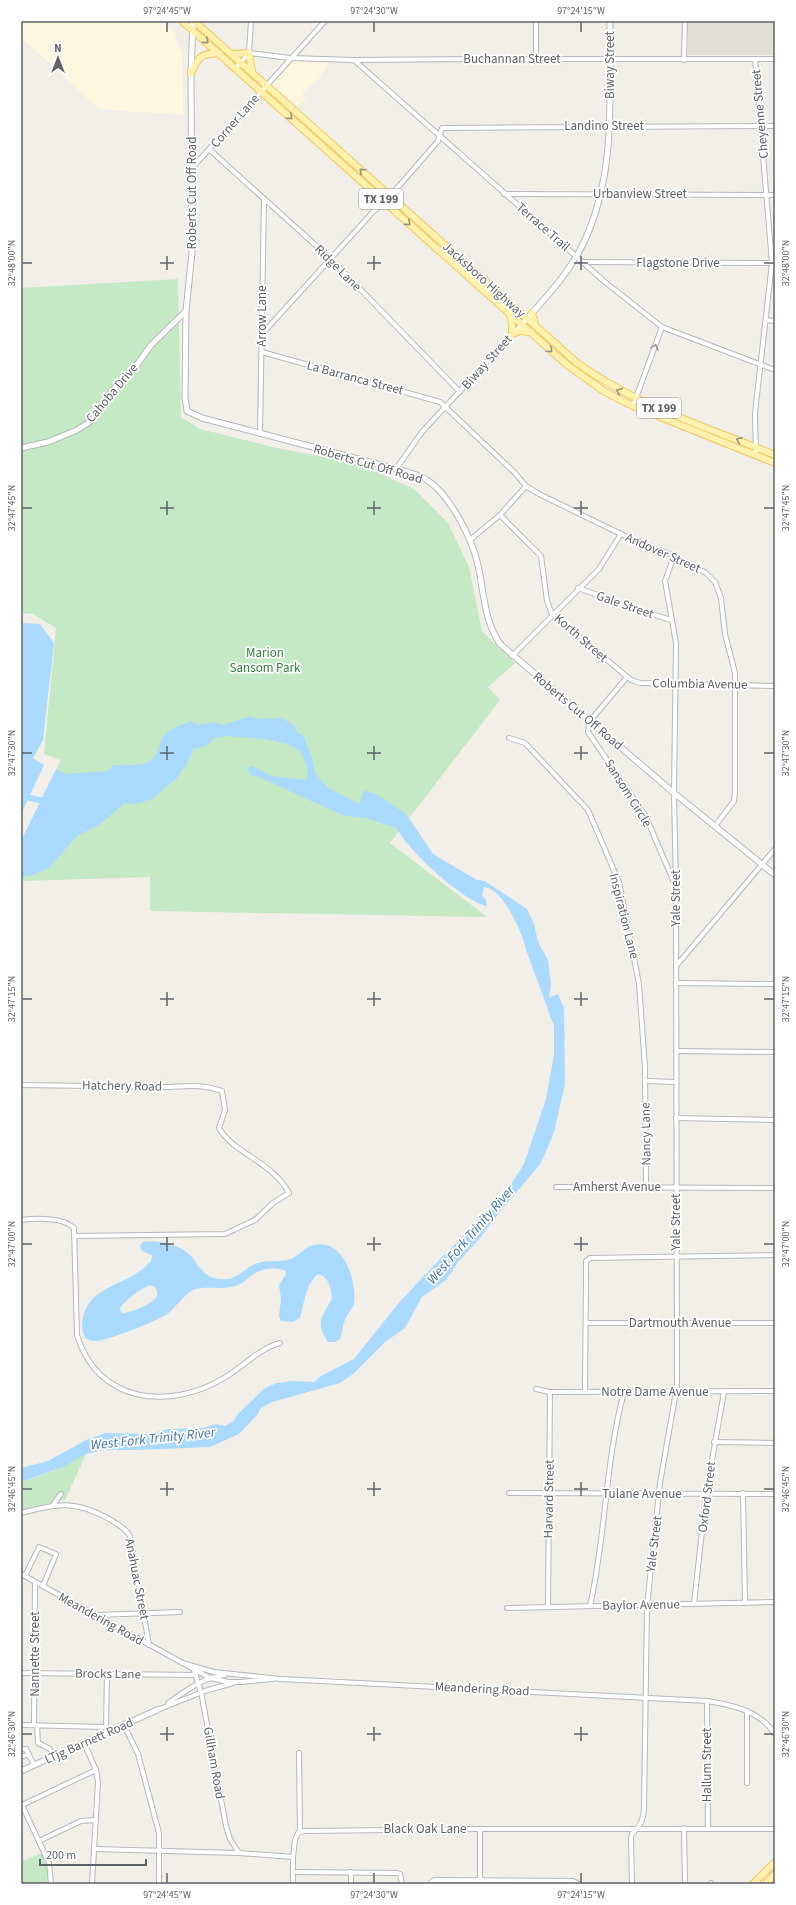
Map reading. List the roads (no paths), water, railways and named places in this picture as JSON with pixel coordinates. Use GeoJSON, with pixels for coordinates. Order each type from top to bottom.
{"type":"FeatureCollection","features":[{"type":"Feature","properties":{"kind":"main road","name":"TX 199"},"geometry":{"type":"LineString","coordinates":[[182,21],[219,52]]}},
{"type":"Feature","properties":{"kind":"main road","name":"TX 199"},"geometry":{"type":"LineString","coordinates":[[193,21],[230,52]]}},
{"type":"Feature","properties":{"kind":"main road"},"geometry":{"type":"LineString","coordinates":[[191,73],[200,57],[219,52]]}},
{"type":"Feature","properties":{"kind":"main road","name":"Jacksboro Highway"},"geometry":{"type":"LineString","coordinates":[[219,52],[509,312],[536,327],[567,355],[598,379],[638,395],[705,427],[775,455]]}},
{"type":"Feature","properties":{"kind":"main road"},"geometry":{"type":"LineString","coordinates":[[230,52],[249,53],[250,68],[253,73]]}},
{"type":"Feature","properties":{"kind":"main road","name":"Jacksboro Highway"},"geometry":{"type":"LineString","coordinates":[[230,52],[266,86],[476,273],[524,321],[531,332],[566,364],[594,386],[633,406],[775,463]]}},
{"type":"Feature","properties":{"kind":"main road"},"geometry":{"type":"LineString","coordinates":[[471,279],[476,273]]}},
{"type":"Feature","properties":{"kind":"main road"},"geometry":{"type":"LineString","coordinates":[[509,312],[512,323],[512,334],[520,331],[531,332]]}},
{"type":"Feature","properties":{"kind":"main road"},"geometry":{"type":"LineString","coordinates":[[532,313],[536,327]]}},
{"type":"Feature","properties":{"kind":"main road"},"geometry":{"type":"LineString","coordinates":[[702,434],[705,427]]}},
{"type":"Feature","properties":{"kind":"main road"},"geometry":{"type":"LineString","coordinates":[[753,1884],[775,1862]]}},
{"type":"Feature","properties":{"kind":"main road"},"geometry":{"type":"LineString","coordinates":[[766,1884],[774,1875]]}},
{"type":"Feature","properties":{"kind":"street","name":"Roberts Cut Off Road"},"geometry":{"type":"LineString","coordinates":[[193,21],[191,73],[191,266],[186,311],[185,397],[187,411],[202,418],[396,469],[425,479],[436,487],[446,500],[470,540],[477,560],[490,625],[500,644],[512,656],[674,793],[775,875]]}},
{"type":"Feature","properties":{"kind":"street"},"geometry":{"type":"LineString","coordinates":[[236,68],[249,53],[251,21]]}},
{"type":"Feature","properties":{"kind":"street","name":"Corner Lane"},"geometry":{"type":"LineString","coordinates":[[192,168],[210,150],[290,58],[325,21]]}},
{"type":"Feature","properties":{"kind":"street"},"geometry":{"type":"LineString","coordinates":[[536,21],[536,59]]}},
{"type":"Feature","properties":{"kind":"street","name":"Biway Street"},"geometry":{"type":"LineString","coordinates":[[396,469],[414,442],[532,313],[576,256],[584,242],[602,194],[608,159],[610,127],[610,21]]}},
{"type":"Feature","properties":{"kind":"street"},"geometry":{"type":"LineString","coordinates":[[684,21],[684,60]]}},
{"type":"Feature","properties":{"kind":"street","name":"Buchannan Street"},"geometry":{"type":"LineString","coordinates":[[249,53],[290,58],[354,60],[775,59]]}},
{"type":"Feature","properties":{"kind":"street","name":"Cheyenne Street"},"geometry":{"type":"LineString","coordinates":[[755,59],[773,263],[755,413],[756,456]]}},
{"type":"Feature","properties":{"kind":"street","name":"Terrace Trail"},"geometry":{"type":"LineString","coordinates":[[354,60],[440,136],[478,172],[582,262],[662,327],[775,370]]}},
{"type":"Feature","properties":{"kind":"street","name":"Landino Street"},"geometry":{"type":"LineString","coordinates":[[440,136],[441,129],[445,127],[775,126]]}},
{"type":"Feature","properties":{"kind":"street"},"geometry":{"type":"LineString","coordinates":[[262,334],[390,195],[434,146],[440,136]]}},
{"type":"Feature","properties":{"kind":"street","name":"Ridge Lane"},"geometry":{"type":"LineString","coordinates":[[210,150],[331,259],[460,392]]}},
{"type":"Feature","properties":{"kind":"street","name":"Urbanview Street"},"geometry":{"type":"LineString","coordinates":[[504,194],[775,195]]}},
{"type":"Feature","properties":{"kind":"street","name":"Arrow Lane"},"geometry":{"type":"LineString","coordinates":[[260,433],[264,199]]}},
{"type":"Feature","properties":{"kind":"street","name":"Flagstone Drive"},"geometry":{"type":"LineString","coordinates":[[582,262],[773,263]]}},
{"type":"Feature","properties":{"kind":"street","name":"Cahoba Drive"},"geometry":{"type":"LineString","coordinates":[[21,448],[48,442],[77,430],[91,422],[103,407],[112,391],[134,369],[151,345],[186,311]]}},
{"type":"Feature","properties":{"kind":"street"},"geometry":{"type":"LineString","coordinates":[[766,320],[775,321]]}},
{"type":"Feature","properties":{"kind":"street"},"geometry":{"type":"LineString","coordinates":[[633,406],[662,327]]}},
{"type":"Feature","properties":{"kind":"street","name":"La Barranca Street"},"geometry":{"type":"LineString","coordinates":[[262,352],[406,392],[440,402],[446,406]]}},
{"type":"Feature","properties":{"kind":"street","name":"Andover Street"},"geometry":{"type":"LineString","coordinates":[[446,406],[526,486],[556,504],[621,534],[674,556],[706,572],[711,577],[718,590],[723,607],[724,634],[733,661],[736,684],[734,801],[715,826]]}},
{"type":"Feature","properties":{"kind":"street"},"geometry":{"type":"LineString","coordinates":[[470,540],[500,515],[526,486]]}},
{"type":"Feature","properties":{"kind":"street","name":"Korth Street"},"geometry":{"type":"LineString","coordinates":[[500,515],[541,556],[547,601],[552,614],[626,676]]}},
{"type":"Feature","properties":{"kind":"street"},"geometry":{"type":"LineString","coordinates":[[512,656],[606,560],[621,534]]}},
{"type":"Feature","properties":{"kind":"street","name":"Yale Street"},"geometry":{"type":"LineString","coordinates":[[632,1884],[631,1838],[633,1832],[639,1828],[644,1809],[647,1606],[666,1443],[677,1392],[676,889],[674,793],[676,643],[664,581],[674,556]]}},
{"type":"Feature","properties":{"kind":"street","name":"Gale Street"},"geometry":{"type":"LineString","coordinates":[[578,588],[642,612],[672,620]]}},
{"type":"Feature","properties":{"kind":"street"},"geometry":{"type":"LineString","coordinates":[[590,721],[626,676]]}},
{"type":"Feature","properties":{"kind":"street","name":"Columbia Avenue"},"geometry":{"type":"LineString","coordinates":[[626,676],[640,683],[775,686]]}},
{"type":"Feature","properties":{"kind":"street","name":"Sansom Circle"},"geometry":{"type":"LineString","coordinates":[[590,721],[588,732],[646,817],[676,889]]}},
{"type":"Feature","properties":{"kind":"street","name":"Inspiration Lane"},"geometry":{"type":"LineString","coordinates":[[509,738],[522,740],[588,810],[616,874],[629,928],[638,976],[645,1081]]}},
{"type":"Feature","properties":{"kind":"street"},"geometry":{"type":"LineString","coordinates":[[676,966],[775,849]]}},
{"type":"Feature","properties":{"kind":"street"},"geometry":{"type":"LineString","coordinates":[[676,983],[775,984]]}},
{"type":"Feature","properties":{"kind":"street"},"geometry":{"type":"LineString","coordinates":[[676,1051],[775,1052]]}},
{"type":"Feature","properties":{"kind":"street"},"geometry":{"type":"LineString","coordinates":[[645,1081],[676,1082]]}},
{"type":"Feature","properties":{"kind":"street","name":"Nancy Lane"},"geometry":{"type":"LineString","coordinates":[[645,1081],[646,1187]]}},
{"type":"Feature","properties":{"kind":"street","name":"Hatchery Road"},"geometry":{"type":"LineString","coordinates":[[21,1085],[164,1087],[189,1085],[209,1086],[222,1091],[225,1110],[220,1128],[225,1138],[271,1170],[289,1192],[255,1220],[225,1234],[74,1236]]}},
{"type":"Feature","properties":{"kind":"street"},"geometry":{"type":"LineString","coordinates":[[676,1118],[775,1120]]}},
{"type":"Feature","properties":{"kind":"street","name":"Amherst Avenue"},"geometry":{"type":"LineString","coordinates":[[556,1187],[775,1188]]}},
{"type":"Feature","properties":{"kind":"street"},"geometry":{"type":"LineString","coordinates":[[21,1220],[54,1220],[70,1225],[74,1228],[77,1335],[86,1358],[100,1376],[110,1384],[130,1393],[147,1396],[189,1393],[223,1379],[264,1350],[280,1343]]}},
{"type":"Feature","properties":{"kind":"street"},"geometry":{"type":"LineString","coordinates":[[585,1392],[586,1273],[588,1260],[593,1256],[775,1255]]}},
{"type":"Feature","properties":{"kind":"street","name":"Dartmouth Avenue"},"geometry":{"type":"LineString","coordinates":[[586,1323],[775,1323]]}},
{"type":"Feature","properties":{"kind":"street","name":"Notre Dame Avenue"},"geometry":{"type":"LineString","coordinates":[[536,1389],[550,1392],[775,1391]]}},
{"type":"Feature","properties":{"kind":"street","name":"Harvard Street"},"geometry":{"type":"LineString","coordinates":[[548,1607],[550,1392]]}},
{"type":"Feature","properties":{"kind":"street"},"geometry":{"type":"LineString","coordinates":[[590,1606],[607,1493],[613,1437],[624,1392]]}},
{"type":"Feature","properties":{"kind":"street","name":"Oxford Street"},"geometry":{"type":"LineString","coordinates":[[694,1604],[706,1494],[724,1392]]}},
{"type":"Feature","properties":{"kind":"street"},"geometry":{"type":"LineString","coordinates":[[714,1442],[775,1443]]}},
{"type":"Feature","properties":{"kind":"street","name":"Tulane Avenue"},"geometry":{"type":"LineString","coordinates":[[509,1493],[775,1494]]}},
{"type":"Feature","properties":{"kind":"street"},"geometry":{"type":"LineString","coordinates":[[743,1493],[745,1602]]}},
{"type":"Feature","properties":{"kind":"street"},"geometry":{"type":"LineString","coordinates":[[53,1505],[61,1494]]}},
{"type":"Feature","properties":{"kind":"street","name":"Anahuac Street"},"geometry":{"type":"LineString","coordinates":[[21,1514],[53,1505],[77,1506],[92,1511],[127,1531],[130,1536],[149,1645]]}},
{"type":"Feature","properties":{"kind":"street"},"geometry":{"type":"LineString","coordinates":[[23,1575],[39,1547],[56,1554],[43,1586]]}},
{"type":"Feature","properties":{"kind":"street","name":"Meandering Road"},"geometry":{"type":"LineString","coordinates":[[23,1575],[182,1663],[195,1673],[228,1682],[242,1682]]}},
{"type":"Feature","properties":{"kind":"street","name":"Nannette Street"},"geometry":{"type":"LineString","coordinates":[[35,1582],[35,1725],[38,1743],[50,1748],[54,1756]]}},
{"type":"Feature","properties":{"kind":"street","name":"Baylor Avenue"},"geometry":{"type":"LineString","coordinates":[[507,1608],[775,1602]]}},
{"type":"Feature","properties":{"kind":"street"},"geometry":{"type":"LineString","coordinates":[[95,1615],[180,1612]]}},
{"type":"Feature","properties":{"kind":"street","name":"Meandering Road"},"geometry":{"type":"LineString","coordinates":[[182,1663],[214,1672],[281,1679],[707,1701],[724,1704],[747,1711],[762,1720],[775,1734]]}},
{"type":"Feature","properties":{"kind":"street","name":"Brocks Lane"},"geometry":{"type":"LineString","coordinates":[[21,1673],[195,1673]]}},
{"type":"Feature","properties":{"kind":"street"},"geometry":{"type":"LineString","coordinates":[[21,1725],[107,1729],[106,1673]]}},
{"type":"Feature","properties":{"kind":"street","name":"Gillham Road"},"geometry":{"type":"LineString","coordinates":[[195,1673],[201,1692],[226,1826],[230,1839],[239,1853]]}},
{"type":"Feature","properties":{"kind":"street","name":"LTjg Barnett Road"},"geometry":{"type":"LineString","coordinates":[[157,1710],[198,1683],[210,1678],[231,1674]]}},
{"type":"Feature","properties":{"kind":"street","name":"LTjg Barnett Road"},"geometry":{"type":"LineString","coordinates":[[21,1771],[84,1743],[107,1729],[124,1725],[201,1692],[224,1685],[242,1682],[281,1679]]}},
{"type":"Feature","properties":{"kind":"street","name":"Hallum Street"},"geometry":{"type":"LineString","coordinates":[[707,1701],[708,1828]]}},
{"type":"Feature","properties":{"kind":"street"},"geometry":{"type":"LineString","coordinates":[[747,1711],[748,1783]]}},
{"type":"Feature","properties":{"kind":"street"},"geometry":{"type":"LineString","coordinates":[[124,1725],[138,1754],[159,1834],[159,1884]]}},
{"type":"Feature","properties":{"kind":"street"},"geometry":{"type":"LineString","coordinates":[[84,1743],[96,1770],[98,1782],[92,1884]]}},
{"type":"Feature","properties":{"kind":"street"},"geometry":{"type":"LineString","coordinates":[[21,1749],[26,1749],[34,1765]]}},
{"type":"Feature","properties":{"kind":"street"},"geometry":{"type":"LineString","coordinates":[[293,1884],[293,1857],[296,1836],[300,1832],[299,1753]]}},
{"type":"Feature","properties":{"kind":"street"},"geometry":{"type":"LineString","coordinates":[[21,1757],[29,1754]]}},
{"type":"Feature","properties":{"kind":"street"},"geometry":{"type":"LineString","coordinates":[[51,1884],[51,1869],[22,1804],[96,1770]]}},
{"type":"Feature","properties":{"kind":"street"},"geometry":{"type":"LineString","coordinates":[[39,1841],[81,1821],[96,1820]]}},
{"type":"Feature","properties":{"kind":"street"},"geometry":{"type":"LineString","coordinates":[[684,1828],[685,1884]]}},
{"type":"Feature","properties":{"kind":"street"},"geometry":{"type":"LineString","coordinates":[[480,1829],[480,1882]]}},
{"type":"Feature","properties":{"kind":"street","name":"Black Oak Lane"},"geometry":{"type":"LineString","coordinates":[[300,1832],[326,1830],[480,1829],[775,1829]]}},
{"type":"Feature","properties":{"kind":"street"},"geometry":{"type":"LineString","coordinates":[[94,1849],[239,1853],[293,1857]]}},
{"type":"Feature","properties":{"kind":"street"},"geometry":{"type":"LineString","coordinates":[[293,1872],[400,1874],[402,1884]]}},
{"type":"Feature","properties":{"kind":"street"},"geometry":{"type":"LineString","coordinates":[[351,1872],[351,1884]]}},
{"type":"Feature","properties":{"kind":"street"},"geometry":{"type":"LineString","coordinates":[[431,1882],[573,1881],[579,1884]]}},
{"type":"Feature","properties":{"kind":"water"},"geometry":{"type":"Polygon","coordinates":[[[21,623],[40,624],[54,643],[43,740],[33,758],[44,765],[21,814],[21,623]]]}},
{"type":"Feature","properties":{"kind":"water"},"geometry":{"type":"Polygon","coordinates":[[[251,716],[257,719],[281,718],[294,725],[298,733],[303,735],[309,749],[314,772],[327,787],[359,804],[364,790],[376,794],[406,814],[433,854],[477,880],[485,881],[527,909],[534,924],[538,942],[548,960],[551,984],[549,998],[558,994],[564,1008],[565,1084],[554,1132],[541,1163],[497,1215],[481,1237],[458,1262],[446,1280],[422,1297],[405,1328],[385,1342],[353,1374],[340,1383],[272,1402],[261,1408],[257,1415],[239,1434],[210,1447],[103,1450],[86,1454],[65,1466],[21,1481],[21,1468],[48,1461],[86,1440],[106,1433],[148,1434],[168,1429],[203,1428],[216,1424],[225,1426],[234,1421],[238,1414],[265,1388],[277,1383],[292,1381],[314,1382],[321,1376],[354,1359],[398,1304],[440,1259],[485,1215],[510,1186],[524,1164],[546,1099],[554,1055],[554,1026],[521,934],[505,903],[491,889],[484,887],[482,896],[486,900],[487,906],[464,895],[437,873],[412,849],[397,828],[365,818],[342,815],[259,777],[250,775],[247,768],[252,766],[272,776],[306,780],[308,775],[307,767],[301,752],[288,744],[265,739],[227,736],[215,738],[206,746],[194,749],[186,765],[176,779],[152,799],[136,804],[125,803],[100,824],[77,836],[49,868],[32,875],[21,877],[21,841],[56,769],[66,774],[107,771],[114,765],[143,764],[155,756],[162,738],[171,729],[179,725],[191,721],[199,725],[215,722],[223,725],[251,716]]]}},
{"type":"Feature","properties":{"kind":"water"},"geometry":{"type":"Polygon","coordinates":[[[143,1242],[162,1242],[181,1248],[191,1256],[200,1268],[210,1277],[226,1279],[235,1277],[255,1264],[291,1259],[310,1246],[324,1245],[333,1248],[340,1254],[346,1263],[353,1283],[354,1303],[345,1319],[340,1339],[335,1342],[328,1342],[321,1329],[321,1319],[332,1298],[330,1287],[325,1277],[318,1274],[314,1278],[308,1288],[300,1318],[293,1322],[281,1321],[279,1316],[281,1299],[279,1285],[286,1274],[285,1270],[267,1269],[255,1273],[242,1283],[232,1287],[203,1288],[193,1290],[166,1315],[130,1331],[100,1340],[93,1341],[86,1339],[82,1328],[82,1321],[86,1308],[91,1301],[104,1290],[139,1272],[151,1261],[152,1255],[142,1251],[140,1246],[143,1242]],[[150,1285],[142,1289],[124,1303],[120,1309],[122,1313],[136,1310],[152,1302],[157,1296],[155,1287],[150,1285]]]}},
{"type":"Feature","properties":{"kind":"waterway","name":"West Fork Trinity River"},"geometry":{"type":"LineString","coordinates":[[21,796],[48,802]]}},
{"type":"Feature","properties":{"kind":"park label","name":"Marion Sansom Park"},"geometry":{"type":"Point","coordinates":[265,660]}}]}
